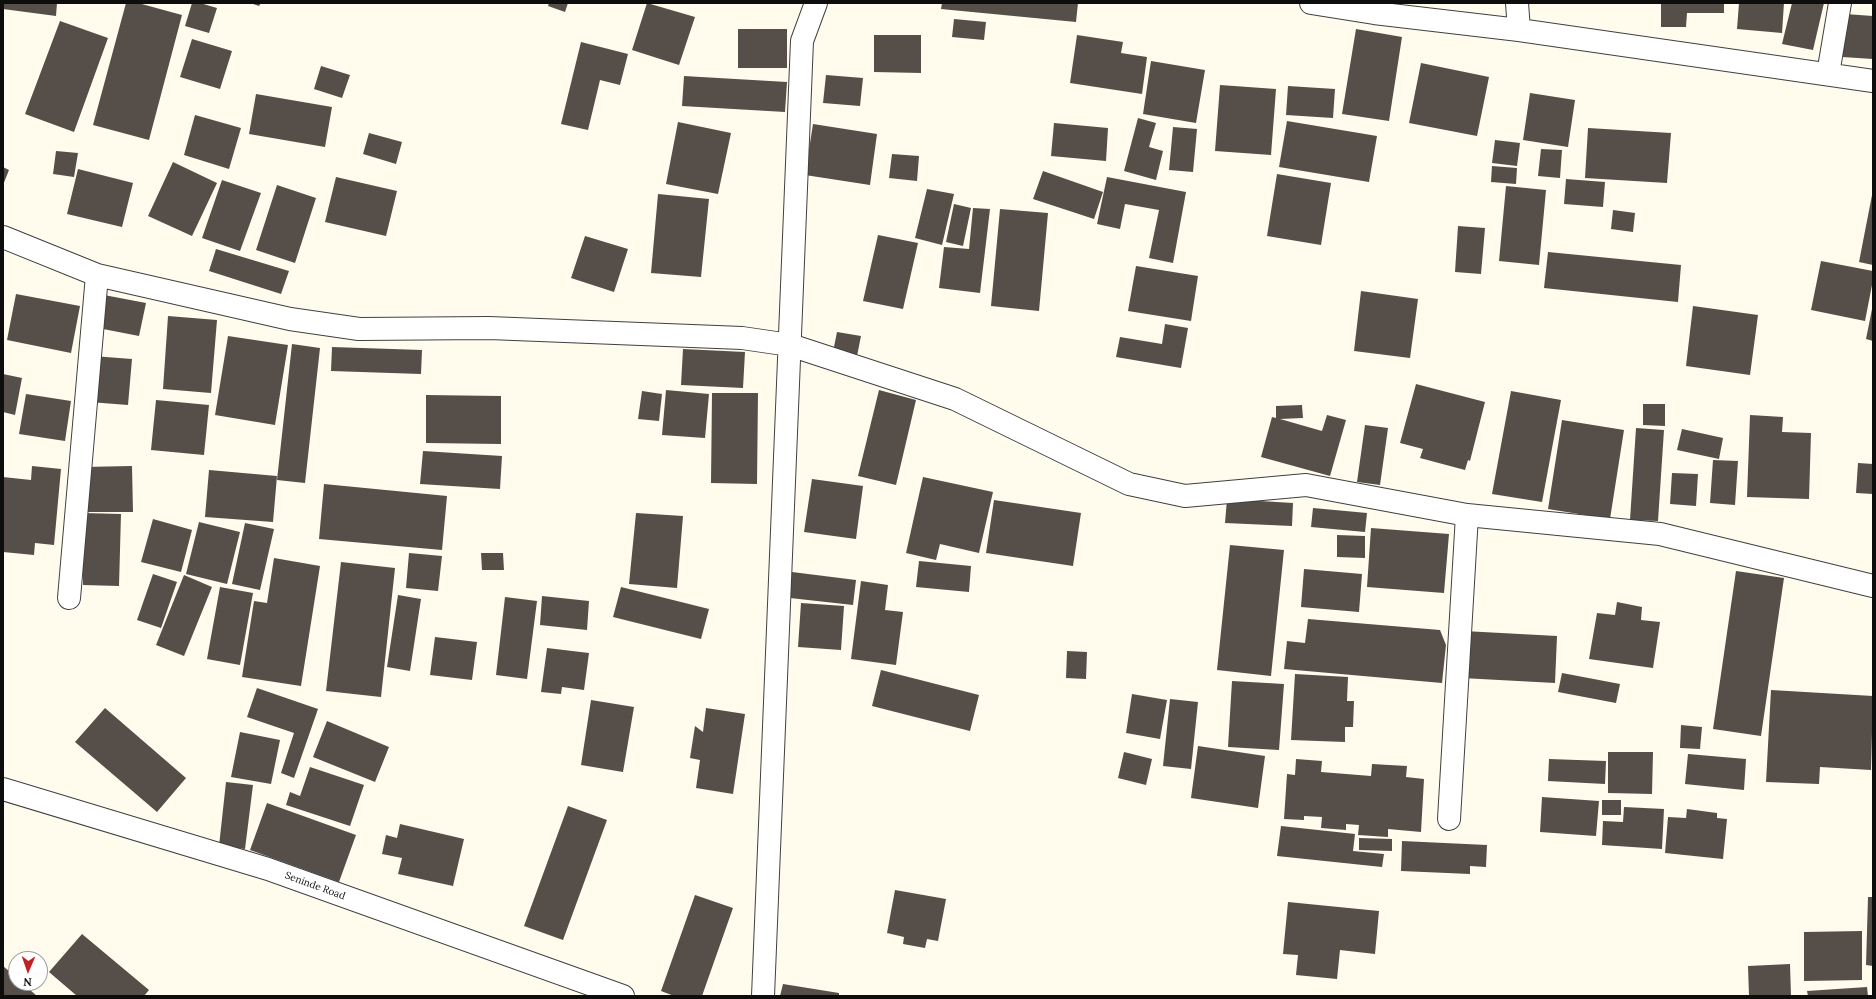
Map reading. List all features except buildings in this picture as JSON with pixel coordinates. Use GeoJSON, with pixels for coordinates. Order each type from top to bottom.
{"type":"FeatureCollection","features":[{"type":"Feature","properties":{"kind":"street"},"geometry":{"type":"LineString","coordinates":[[763,996],[802,41],[816,3]]}},
{"type":"Feature","properties":{"kind":"street"},"geometry":{"type":"LineString","coordinates":[[1311,3],[1374,13],[1519,30],[1873,81]]}},
{"type":"Feature","properties":{"kind":"street"},"geometry":{"type":"LineString","coordinates":[[1517,3],[1519,30]]}},
{"type":"Feature","properties":{"kind":"street"},"geometry":{"type":"LineString","coordinates":[[1828,74],[1840,3]]}},
{"type":"Feature","properties":{"kind":"street"},"geometry":{"type":"LineString","coordinates":[[3,237],[97,275],[290,319],[359,329],[489,328],[742,338],[790,345],[955,399],[1129,484],[1185,496],[1306,485],[1467,515],[1660,534],[1873,586]]}},
{"type":"Feature","properties":{"kind":"street"},"geometry":{"type":"LineString","coordinates":[[70,598],[97,275]]}},
{"type":"Feature","properties":{"kind":"street"},"geometry":{"type":"LineString","coordinates":[[1449,819],[1467,515]]}},
{"type":"Feature","properties":{"kind":"street","name":"Seninde Road"},"geometry":{"type":"LineString","coordinates":[[3,790],[268,869],[623,996]]}}]}
